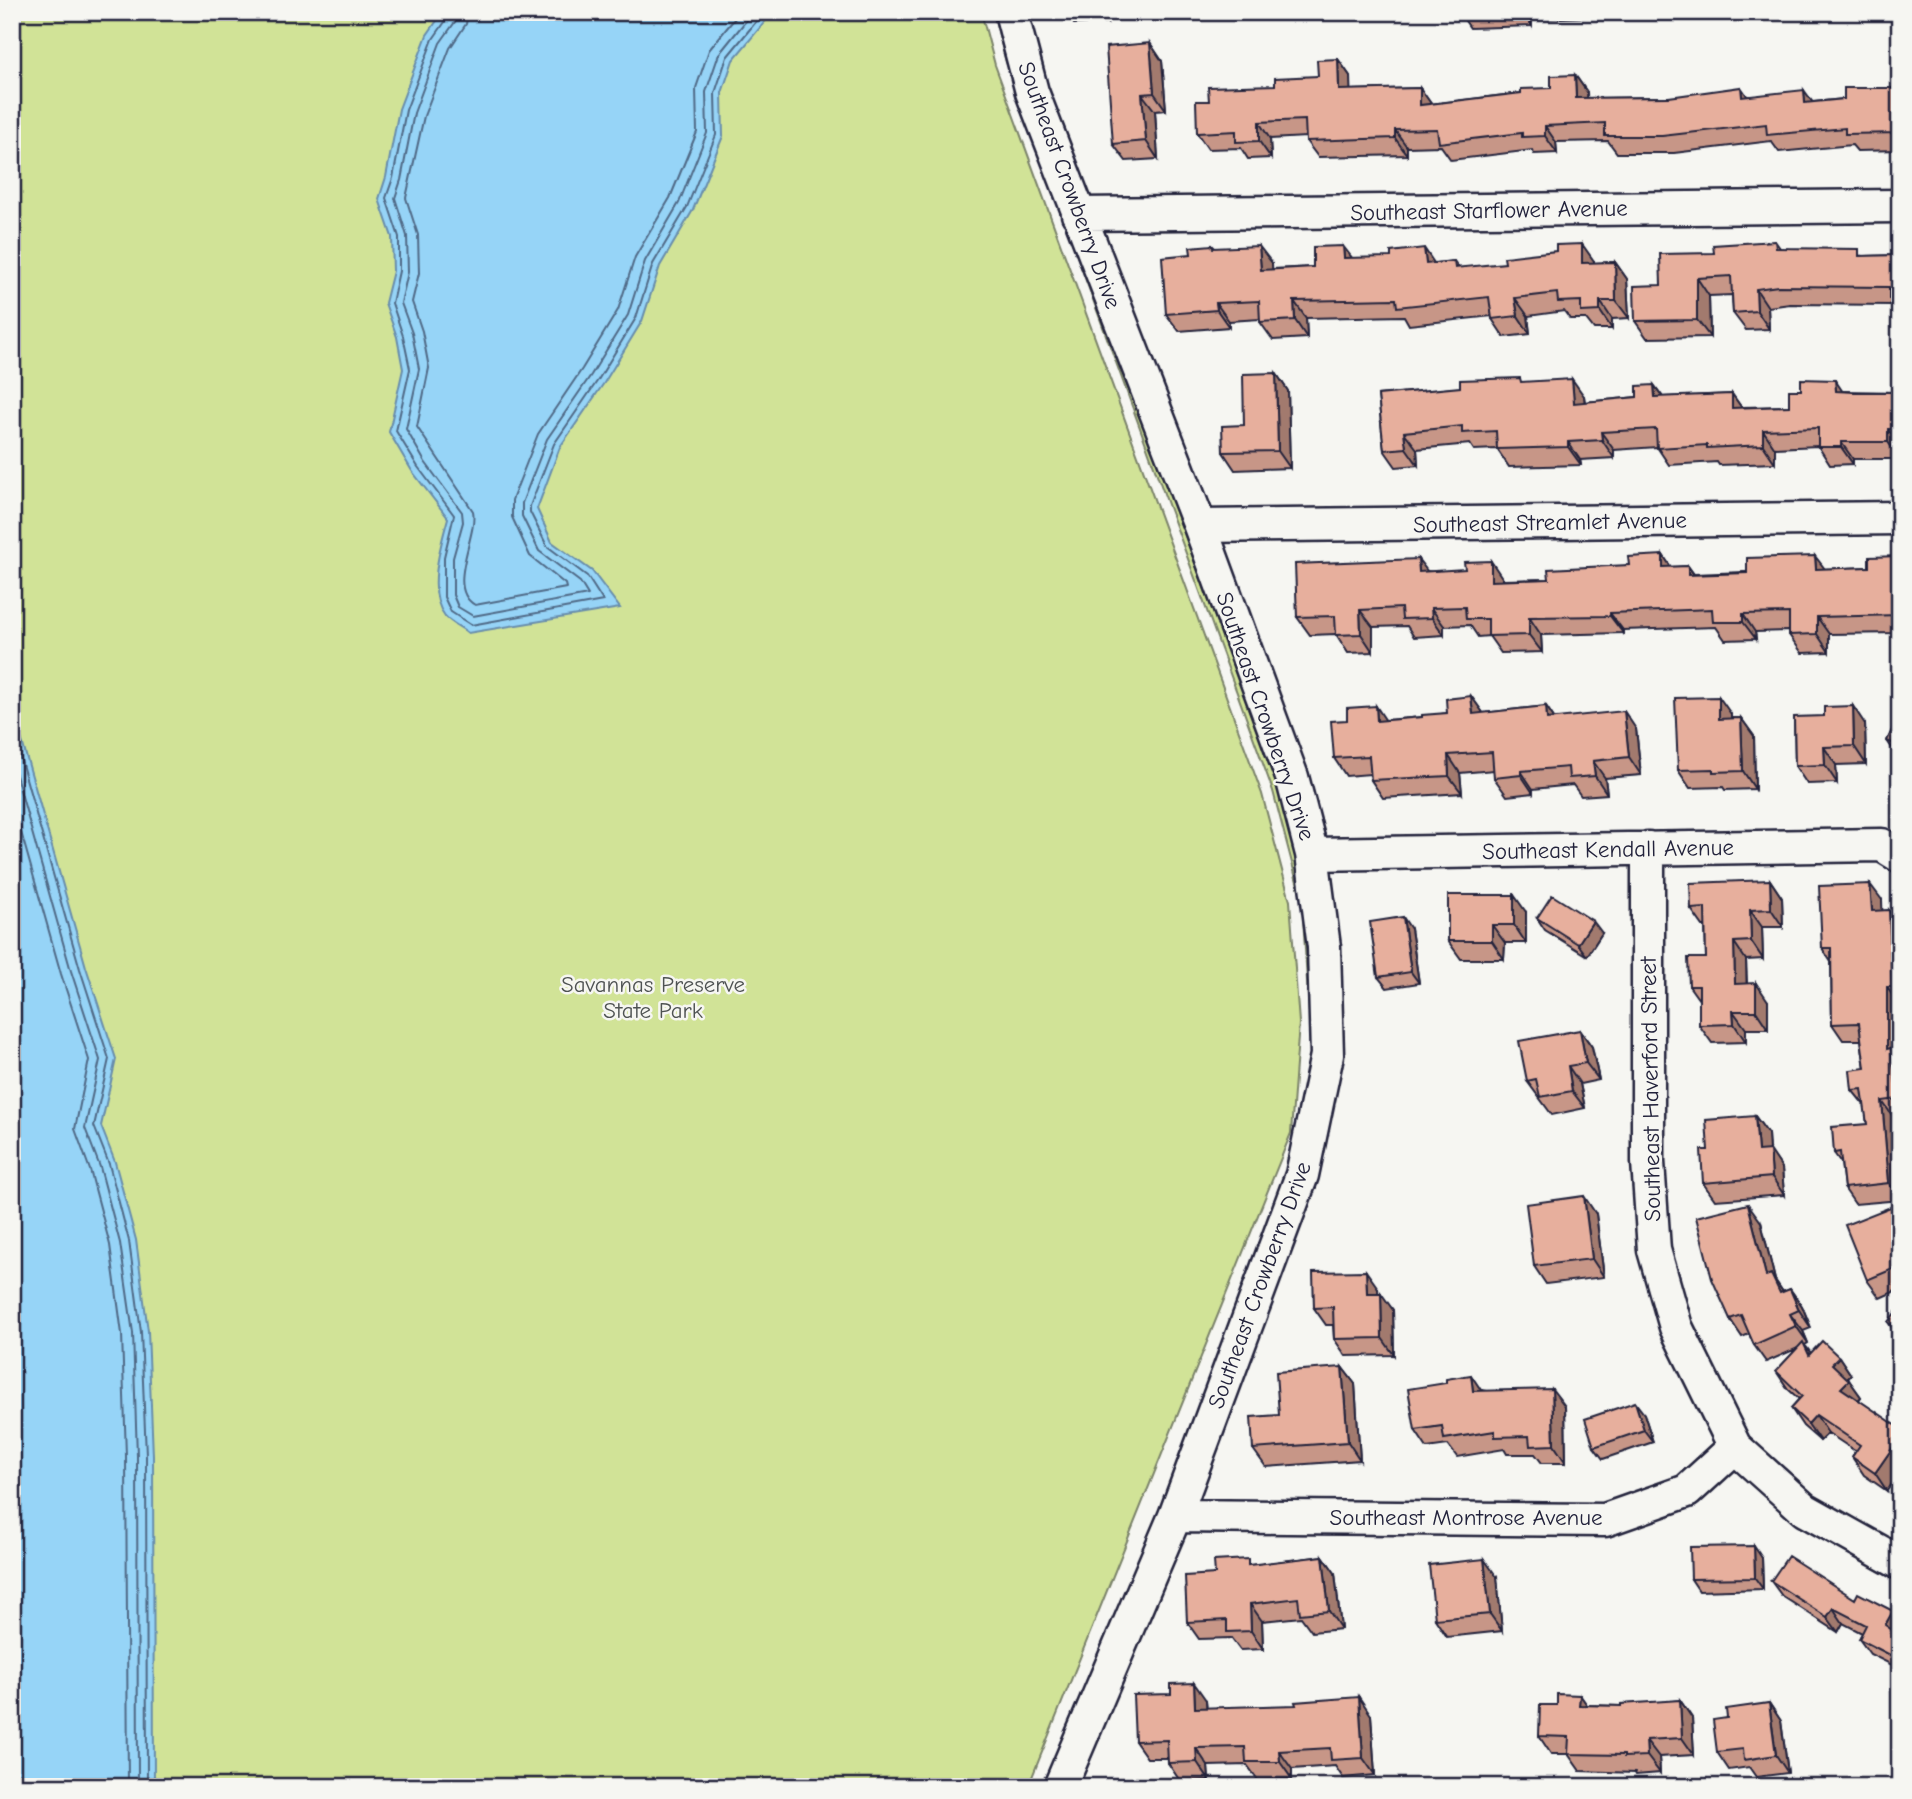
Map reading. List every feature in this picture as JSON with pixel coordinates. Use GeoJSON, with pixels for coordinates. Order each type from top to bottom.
{"type":"FeatureCollection","features":[{"type":"Feature","properties":{"kind":"street","name":"Southeast Crowberry Drive"},"geometry":{"type":"LineString","coordinates":[[1011,12],[1032,92],[1200,526],[1292,777],[1312,854],[1324,947],[1328,1055],[1302,1175],[1175,1516],[1060,1787]]}},
{"type":"Feature","properties":{"kind":"street","name":"Southeast Starflower Avenue"},"geometry":{"type":"LineString","coordinates":[[1078,214],[1900,206]]}},
{"type":"Feature","properties":{"kind":"street","name":"Southeast Streamlet Avenue"},"geometry":{"type":"LineString","coordinates":[[1200,526],[1900,519]]}},
{"type":"Feature","properties":{"kind":"street","name":"Southeast Kendall Avenue"},"geometry":{"type":"LineString","coordinates":[[1312,854],[1882,845],[1900,856]]}},
{"type":"Feature","properties":{"kind":"street","name":"Southeast Haverford Street"},"geometry":{"type":"LineString","coordinates":[[1648,848],[1648,1162],[1654,1250],[1676,1327],[1735,1447],[1805,1510],[1900,1563]]}},
{"type":"Feature","properties":{"kind":"street","name":"Southeast Montrose Avenue"},"geometry":{"type":"LineString","coordinates":[[1175,1516],[1605,1520],[1687,1491],[1735,1447]]}},
{"type":"Feature","properties":{"kind":"green space","name":"Savannas Preserve State Park"},"geometry":{"type":"Polygon","coordinates":[[[12,12],[981,12],[995,65],[1262,794],[1290,901],[1299,1023],[1291,1133],[1028,1787],[12,1787],[12,12]]]}},
{"type":"Feature","properties":{"kind":"green space"},"geometry":{"type":"Polygon","coordinates":[[[993,12],[999,12],[1181,525],[1296,837],[1313,968],[1309,1013],[1302,901],[1273,791],[1006,62],[993,12]]]}},
{"type":"Feature","properties":{"kind":"water"},"geometry":{"type":"Polygon","coordinates":[[[443,12],[773,12],[733,60],[722,93],[723,136],[693,210],[660,266],[642,321],[560,447],[537,509],[552,542],[592,571],[620,608],[468,633],[447,619],[439,606],[436,594],[437,568],[448,518],[412,471],[389,432],[403,369],[397,337],[385,303],[393,271],[392,237],[379,199],[399,109],[427,35],[443,12]]]}},
{"type":"Feature","properties":{"kind":"water"},"geometry":{"type":"Polygon","coordinates":[[[12,706],[86,967],[116,1059],[101,1126],[115,1162],[136,1240],[148,1331],[153,1456],[154,1787],[12,1787],[12,706]]]}},
{"type":"Feature","properties":{"kind":"building"},"geometry":{"type":"Polygon","coordinates":[[[1150,43],[1154,93],[1142,94],[1146,141],[1113,144],[1106,47],[1150,43]]]}},
{"type":"Feature","properties":{"kind":"building"},"geometry":{"type":"Polygon","coordinates":[[[1338,59],[1339,90],[1420,88],[1420,105],[1521,93],[1521,89],[1551,88],[1551,76],[1575,75],[1576,98],[1669,97],[1741,87],[1742,97],[1804,90],[1805,103],[1844,99],[1844,88],[1900,88],[1900,133],[1845,134],[1845,128],[1767,135],[1766,124],[1662,136],[1605,136],[1605,123],[1545,126],[1545,136],[1522,137],[1522,133],[1439,143],[1437,129],[1395,130],[1395,138],[1306,141],[1305,120],[1259,122],[1259,141],[1236,142],[1236,131],[1197,133],[1196,101],[1209,101],[1208,87],[1275,85],[1275,78],[1318,76],[1317,60],[1338,59]]]}},
{"type":"Feature","properties":{"kind":"building"},"geometry":{"type":"Polygon","coordinates":[[[1775,241],[1776,248],[1859,249],[1859,256],[1900,255],[1900,299],[1889,299],[1889,287],[1778,286],[1756,289],[1757,311],[1733,313],[1731,276],[1697,278],[1697,320],[1635,321],[1634,286],[1661,285],[1660,254],[1714,253],[1713,245],[1775,241]]]}},
{"type":"Feature","properties":{"kind":"building"},"geometry":{"type":"Polygon","coordinates":[[[1582,244],[1582,263],[1615,262],[1616,301],[1600,301],[1600,311],[1581,312],[1581,301],[1558,302],[1557,293],[1515,298],[1518,316],[1492,319],[1489,297],[1397,307],[1396,299],[1294,301],[1295,320],[1260,322],[1259,301],[1216,303],[1217,310],[1166,314],[1162,257],[1191,254],[1190,247],[1259,246],[1261,270],[1313,267],[1313,247],[1343,246],[1344,258],[1391,257],[1391,252],[1424,248],[1426,264],[1454,261],[1455,268],[1505,263],[1504,257],[1556,251],[1556,245],[1582,244]]]}},
{"type":"Feature","properties":{"kind":"building"},"geometry":{"type":"Polygon","coordinates":[[[1276,373],[1278,451],[1223,452],[1222,426],[1244,425],[1243,374],[1276,373]]]}},
{"type":"Feature","properties":{"kind":"building"},"geometry":{"type":"Polygon","coordinates":[[[1520,378],[1521,382],[1572,379],[1574,403],[1637,397],[1637,386],[1654,385],[1655,397],[1732,394],[1732,408],[1789,406],[1789,390],[1801,390],[1801,379],[1835,380],[1836,391],[1900,392],[1900,429],[1888,429],[1888,442],[1841,442],[1841,447],[1818,447],[1818,428],[1763,430],[1763,445],[1657,448],[1656,429],[1601,432],[1602,440],[1568,442],[1568,447],[1497,449],[1496,431],[1462,433],[1462,426],[1404,432],[1406,448],[1384,450],[1378,395],[1460,387],[1460,380],[1520,378]]]}},
{"type":"Feature","properties":{"kind":"building"},"geometry":{"type":"Polygon","coordinates":[[[1663,555],[1663,567],[1688,566],[1688,575],[1747,573],[1747,558],[1815,556],[1816,569],[1869,567],[1869,557],[1900,556],[1900,615],[1817,617],[1817,634],[1789,635],[1789,613],[1743,614],[1743,622],[1713,622],[1712,609],[1610,613],[1610,616],[1529,617],[1529,635],[1488,636],[1488,619],[1466,619],[1465,607],[1431,608],[1432,618],[1402,619],[1401,608],[1360,610],[1361,634],[1336,635],[1335,616],[1297,617],[1295,564],[1418,559],[1419,572],[1465,569],[1464,562],[1491,561],[1491,581],[1549,579],[1548,569],[1629,565],[1628,557],[1663,555]]]}},
{"type":"Feature","properties":{"kind":"building"},"geometry":{"type":"Polygon","coordinates":[[[1471,696],[1473,714],[1546,706],[1547,719],[1624,711],[1629,757],[1593,761],[1595,776],[1569,778],[1568,767],[1521,771],[1521,775],[1494,778],[1492,752],[1448,755],[1449,776],[1371,780],[1369,756],[1334,758],[1331,721],[1347,720],[1347,708],[1376,706],[1377,721],[1422,717],[1447,713],[1446,699],[1471,696]]]}},
{"type":"Feature","properties":{"kind":"building"},"geometry":{"type":"Polygon","coordinates":[[[1719,697],[1719,719],[1741,718],[1743,771],[1678,770],[1675,698],[1719,697]]]}},
{"type":"Feature","properties":{"kind":"building"},"geometry":{"type":"Polygon","coordinates":[[[1853,706],[1854,746],[1824,747],[1825,765],[1795,766],[1794,717],[1824,716],[1824,707],[1853,706]]]}},
{"type":"Feature","properties":{"kind":"building"},"geometry":{"type":"Polygon","coordinates":[[[1900,713],[1900,746],[1887,741],[1900,713]]]}},
{"type":"Feature","properties":{"kind":"building"},"geometry":{"type":"Polygon","coordinates":[[[1770,880],[1771,909],[1750,910],[1751,941],[1734,942],[1735,984],[1756,983],[1756,1011],[1733,1011],[1734,1024],[1699,1025],[1699,986],[1689,986],[1688,958],[1706,958],[1705,908],[1691,909],[1690,883],[1770,880]]]}},
{"type":"Feature","properties":{"kind":"building"},"geometry":{"type":"Polygon","coordinates":[[[1870,884],[1872,911],[1889,910],[1892,987],[1887,987],[1887,1049],[1891,1048],[1898,1099],[1882,1101],[1889,1183],[1844,1188],[1840,1152],[1834,1153],[1832,1127],[1867,1124],[1862,1089],[1852,1090],[1850,1070],[1865,1068],[1859,1023],[1832,1024],[1831,948],[1822,948],[1819,886],[1870,884]]]}},
{"type":"Feature","properties":{"kind":"building"},"geometry":{"type":"Polygon","coordinates":[[[1448,895],[1514,895],[1514,925],[1492,925],[1492,941],[1448,941],[1448,895]]]}},
{"type":"Feature","properties":{"kind":"building"},"geometry":{"type":"Polygon","coordinates":[[[1552,895],[1593,921],[1578,944],[1537,918],[1552,895]]]}},
{"type":"Feature","properties":{"kind":"building"},"geometry":{"type":"Polygon","coordinates":[[[1403,917],[1411,972],[1378,977],[1370,922],[1403,917]]]}},
{"type":"Feature","properties":{"kind":"building"},"geometry":{"type":"Polygon","coordinates":[[[1580,1030],[1586,1063],[1568,1066],[1572,1091],[1540,1097],[1536,1079],[1527,1081],[1519,1041],[1580,1030]]]}},
{"type":"Feature","properties":{"kind":"building"},"geometry":{"type":"Polygon","coordinates":[[[1755,1116],[1758,1151],[1770,1150],[1772,1177],[1703,1183],[1701,1150],[1708,1150],[1706,1120],[1755,1116]]]}},
{"type":"Feature","properties":{"kind":"building"},"geometry":{"type":"Polygon","coordinates":[[[1584,1196],[1592,1259],[1534,1266],[1526,1204],[1584,1196]]]}},
{"type":"Feature","properties":{"kind":"building"},"geometry":{"type":"Polygon","coordinates":[[[1748,1204],[1766,1276],[1771,1274],[1780,1293],[1790,1289],[1799,1310],[1790,1314],[1796,1326],[1754,1345],[1741,1315],[1730,1319],[1712,1279],[1696,1217],[1748,1204]]]}},
{"type":"Feature","properties":{"kind":"building"},"geometry":{"type":"Polygon","coordinates":[[[1893,1206],[1900,1222],[1900,1232],[1893,1235],[1900,1251],[1900,1266],[1867,1280],[1845,1225],[1893,1206]]]}},
{"type":"Feature","properties":{"kind":"building"},"geometry":{"type":"Polygon","coordinates":[[[1366,1271],[1367,1293],[1381,1293],[1382,1338],[1334,1339],[1333,1307],[1314,1308],[1313,1272],[1366,1271]]]}},
{"type":"Feature","properties":{"kind":"building"},"geometry":{"type":"Polygon","coordinates":[[[1900,1307],[1900,1332],[1888,1322],[1900,1307]]]}},
{"type":"Feature","properties":{"kind":"building"},"geometry":{"type":"Polygon","coordinates":[[[1822,1341],[1839,1357],[1832,1364],[1849,1380],[1841,1388],[1900,1428],[1900,1437],[1875,1473],[1852,1457],[1860,1445],[1816,1415],[1808,1424],[1791,1408],[1802,1396],[1776,1371],[1803,1342],[1809,1355],[1822,1341]]]}},
{"type":"Feature","properties":{"kind":"building"},"geometry":{"type":"Polygon","coordinates":[[[1342,1367],[1348,1442],[1253,1449],[1251,1417],[1279,1415],[1276,1372],[1342,1367]]]}},
{"type":"Feature","properties":{"kind":"building"},"geometry":{"type":"Polygon","coordinates":[[[1471,1375],[1473,1391],[1552,1389],[1554,1445],[1530,1446],[1529,1436],[1495,1437],[1495,1431],[1444,1439],[1442,1426],[1415,1430],[1408,1389],[1446,1383],[1446,1379],[1471,1375]]]}},
{"type":"Feature","properties":{"kind":"building"},"geometry":{"type":"Polygon","coordinates":[[[1635,1402],[1644,1430],[1594,1447],[1585,1419],[1635,1402]]]}},
{"type":"Feature","properties":{"kind":"building"},"geometry":{"type":"Polygon","coordinates":[[[1754,1546],[1755,1578],[1691,1579],[1690,1547],[1754,1546]]]}},
{"type":"Feature","properties":{"kind":"building"},"geometry":{"type":"Polygon","coordinates":[[[1323,1556],[1329,1611],[1300,1614],[1298,1598],[1250,1604],[1251,1631],[1227,1632],[1227,1620],[1187,1622],[1185,1576],[1215,1574],[1214,1561],[1248,1559],[1248,1565],[1323,1556]]]}},
{"type":"Feature","properties":{"kind":"building"},"geometry":{"type":"Polygon","coordinates":[[[1788,1556],[1855,1599],[1858,1593],[1893,1611],[1885,1625],[1898,1634],[1900,1632],[1900,1660],[1859,1639],[1866,1625],[1833,1608],[1827,1617],[1771,1581],[1788,1556]]]}},
{"type":"Feature","properties":{"kind":"building"},"geometry":{"type":"Polygon","coordinates":[[[1484,1559],[1490,1614],[1435,1619],[1429,1565],[1484,1559]]]}},
{"type":"Feature","properties":{"kind":"building"},"geometry":{"type":"Polygon","coordinates":[[[1194,1683],[1195,1708],[1296,1705],[1295,1702],[1359,1697],[1363,1758],[1331,1760],[1330,1748],[1279,1751],[1280,1762],[1246,1762],[1245,1747],[1196,1748],[1197,1762],[1168,1763],[1167,1740],[1135,1741],[1133,1695],[1171,1694],[1171,1684],[1194,1683]]]}},
{"type":"Feature","properties":{"kind":"building"},"geometry":{"type":"Polygon","coordinates":[[[1557,1694],[1580,1695],[1579,1705],[1621,1706],[1680,1700],[1682,1738],[1646,1740],[1647,1756],[1568,1754],[1569,1737],[1539,1736],[1540,1705],[1557,1705],[1557,1694]]]}},
{"type":"Feature","properties":{"kind":"building"},"geometry":{"type":"Polygon","coordinates":[[[1769,1703],[1776,1755],[1744,1760],[1743,1749],[1717,1752],[1713,1720],[1727,1718],[1726,1709],[1769,1703]]]}}]}
